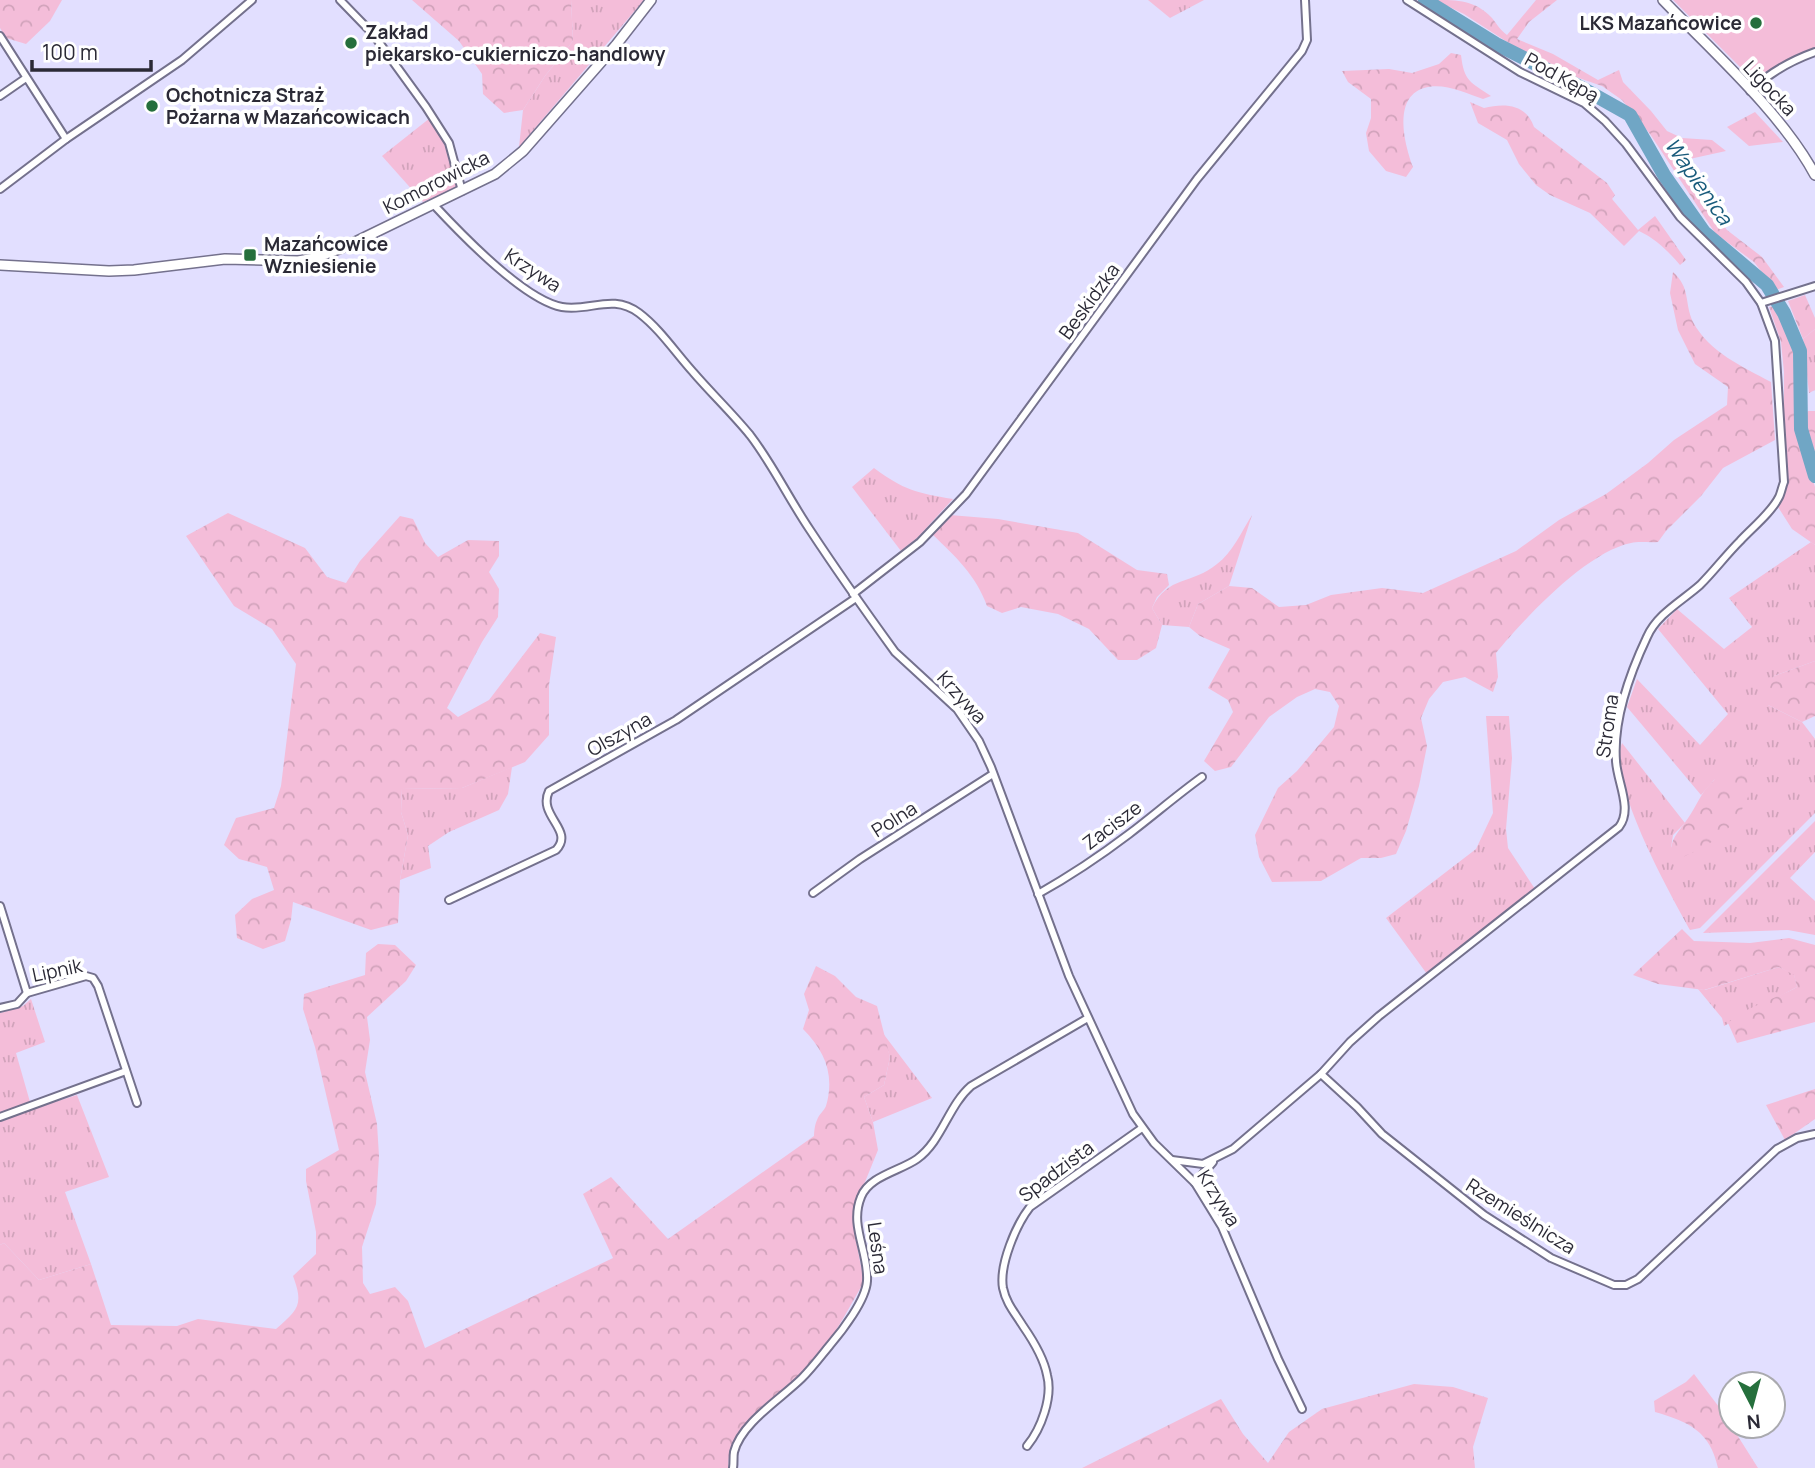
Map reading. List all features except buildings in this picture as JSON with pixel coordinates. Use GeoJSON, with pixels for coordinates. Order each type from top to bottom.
{"type":"FeatureCollection","features":[{"type":"Feature","properties":{"kind":"street"},"geometry":{"type":"LineString","coordinates":[[0,189],[66,139],[183,60],[253,0]]}},
{"type":"Feature","properties":{"kind":"street"},"geometry":{"type":"LineString","coordinates":[[340,0],[373,34],[449,143],[462,191]]}},
{"type":"Feature","properties":{"kind":"street","name":"Komorowicka"},"geometry":{"type":"LineString","coordinates":[[0,265],[109,271],[225,259],[298,261],[315,258],[347,246],[495,174],[523,151],[616,45],[651,0]]}},
{"type":"Feature","properties":{"kind":"street","name":"Beskidzka"},"geometry":{"type":"LineString","coordinates":[[854,596],[920,542],[966,494],[1197,179],[1302,51],[1307,40],[1305,0]]}},
{"type":"Feature","properties":{"kind":"street","name":"Pod Kępą"},"geometry":{"type":"LineString","coordinates":[[1407,0],[1520,72],[1584,103],[1626,144],[1680,218],[1731,266],[1761,303]]}},
{"type":"Feature","properties":{"kind":"street","name":"Ligocka"},"geometry":{"type":"LineString","coordinates":[[1663,0],[1788,134],[1815,175]]}},
{"type":"Feature","properties":{"kind":"street"},"geometry":{"type":"LineString","coordinates":[[0,36],[66,139]]}},
{"type":"Feature","properties":{"kind":"street"},"geometry":{"type":"LineString","coordinates":[[1750,91],[1792,61],[1815,52]]}},
{"type":"Feature","properties":{"kind":"street"},"geometry":{"type":"LineString","coordinates":[[0,96],[26,78]]}},
{"type":"Feature","properties":{"kind":"street","name":"Krzywa"},"geometry":{"type":"LineString","coordinates":[[434,205],[469,242],[507,276],[545,301],[562,307],[618,304],[636,311],[654,325],[749,435],[854,596],[895,652],[968,722],[993,774],[1069,976],[1088,1018],[1142,1128],[1195,1183],[1222,1227],[1278,1359],[1303,1409]]}},
{"type":"Feature","properties":{"kind":"street"},"geometry":{"type":"LineString","coordinates":[[1761,303],[1815,286]]}},
{"type":"Feature","properties":{"kind":"street","name":"Stroma"},"geometry":{"type":"LineString","coordinates":[[1195,1183],[1214,1160],[1233,1149],[1321,1074],[1350,1042],[1379,1016],[1609,835],[1624,820],[1626,808],[1618,782],[1615,758],[1620,716],[1648,634],[1661,617],[1700,585],[1761,519],[1778,499],[1784,482],[1777,354],[1761,303]]}},
{"type":"Feature","properties":{"kind":"street","name":"Olszyna"},"geometry":{"type":"LineString","coordinates":[[449,900],[556,850],[561,845],[561,831],[546,806],[549,791],[676,720],[854,596]]}},
{"type":"Feature","properties":{"kind":"street","name":"Polna"},"geometry":{"type":"LineString","coordinates":[[813,892],[993,774]]}},
{"type":"Feature","properties":{"kind":"street","name":"Zacisze"},"geometry":{"type":"LineString","coordinates":[[1038,894],[1131,833],[1169,800],[1202,777]]}},
{"type":"Feature","properties":{"kind":"street","name":"Lipnik"},"geometry":{"type":"LineString","coordinates":[[0,906],[4,934],[27,993],[86,976],[93,978],[137,1102]]}},
{"type":"Feature","properties":{"kind":"street"},"geometry":{"type":"LineString","coordinates":[[0,1009],[17,1004],[27,993]]}},
{"type":"Feature","properties":{"kind":"street","name":"Leśna"},"geometry":{"type":"LineString","coordinates":[[733,1468],[734,1451],[745,1431],[802,1378],[828,1348],[866,1289],[867,1272],[857,1218],[862,1195],[867,1187],[917,1159],[926,1151],[962,1094],[971,1086],[1088,1018]]}},
{"type":"Feature","properties":{"kind":"street"},"geometry":{"type":"LineString","coordinates":[[0,1117],[127,1071]]}},
{"type":"Feature","properties":{"kind":"street","name":"Rzemieślnicza"},"geometry":{"type":"LineString","coordinates":[[1321,1074],[1382,1134],[1484,1215],[1551,1258],[1614,1285],[1626,1285],[1638,1279],[1777,1149],[1797,1138],[1815,1134]]}},
{"type":"Feature","properties":{"kind":"street","name":"Spadzista"},"geometry":{"type":"LineString","coordinates":[[1027,1446],[1036,1435],[1049,1385],[1047,1373],[1025,1328],[1007,1303],[1002,1285],[1003,1268],[1019,1221],[1030,1206],[1142,1128]]}},
{"type":"Feature","properties":{"kind":"street"},"geometry":{"type":"LineString","coordinates":[[1172,1160],[1193,1164],[1214,1160]]}},
{"type":"Feature","properties":{"kind":"green space"},"geometry":{"type":"Polygon","coordinates":[[[0,0],[62,0],[50,21],[26,44],[6,38],[0,28],[0,0]]]}},
{"type":"Feature","properties":{"kind":"green space"},"geometry":{"type":"Polygon","coordinates":[[[412,0],[571,0],[573,41],[545,76],[523,110],[504,113],[483,94],[482,74],[459,41],[412,0]]]}},
{"type":"Feature","properties":{"kind":"green space"},"geometry":{"type":"Polygon","coordinates":[[[571,0],[644,0],[519,147],[523,110],[545,76],[573,41],[571,0]]]}},
{"type":"Feature","properties":{"kind":"green space"},"geometry":{"type":"Polygon","coordinates":[[[1148,0],[1204,0],[1170,18],[1148,0]]]}},
{"type":"Feature","properties":{"kind":"green space"},"geometry":{"type":"Polygon","coordinates":[[[1435,0],[1473,4],[1486,12],[1507,35],[1536,0],[1557,0],[1529,22],[1517,39],[1553,54],[1598,80],[1619,70],[1623,82],[1667,131],[1682,138],[1712,140],[1726,151],[1685,160],[1707,203],[1727,230],[1762,257],[1784,287],[1776,290],[1754,262],[1715,233],[1650,134],[1622,100],[1602,86],[1573,76],[1515,47],[1464,14],[1435,0]]]}},
{"type":"Feature","properties":{"kind":"green space","name":"LKS Mazańcowice"},"geometry":{"type":"Polygon","coordinates":[[[1673,0],[1815,0],[1815,47],[1752,79],[1673,0]]]}},
{"type":"Feature","properties":{"kind":"green space"},"geometry":{"type":"Polygon","coordinates":[[[1451,53],[1461,55],[1466,76],[1491,96],[1483,99],[1439,86],[1424,88],[1414,93],[1404,112],[1405,135],[1413,167],[1406,177],[1386,171],[1369,151],[1366,133],[1371,118],[1371,99],[1348,82],[1342,71],[1389,69],[1412,73],[1439,64],[1451,53]]]}},
{"type":"Feature","properties":{"kind":"green space"},"geometry":{"type":"Polygon","coordinates":[[[1470,102],[1484,108],[1514,107],[1526,114],[1534,127],[1607,183],[1615,195],[1612,199],[1638,230],[1655,216],[1686,260],[1680,265],[1661,246],[1639,231],[1624,246],[1590,213],[1550,195],[1536,185],[1519,164],[1507,140],[1478,123],[1470,102]]]}},
{"type":"Feature","properties":{"kind":"green space"},"geometry":{"type":"Polygon","coordinates":[[[1755,112],[1783,142],[1749,146],[1727,127],[1755,112]]]}},
{"type":"Feature","properties":{"kind":"green space"},"geometry":{"type":"Polygon","coordinates":[[[430,118],[445,145],[457,188],[423,202],[382,156],[430,118]]]}},
{"type":"Feature","properties":{"kind":"green space"},"geometry":{"type":"Polygon","coordinates":[[[1673,272],[1685,290],[1693,322],[1708,342],[1728,358],[1771,382],[1775,440],[1723,468],[1658,542],[1634,542],[1613,549],[1595,559],[1557,589],[1496,653],[1498,677],[1493,692],[1465,677],[1443,682],[1429,699],[1421,718],[1427,746],[1419,786],[1406,831],[1396,854],[1381,858],[1361,858],[1321,881],[1272,882],[1259,857],[1255,835],[1278,788],[1297,771],[1334,727],[1339,706],[1330,692],[1315,689],[1297,697],[1269,717],[1231,767],[1215,771],[1204,761],[1233,712],[1228,700],[1208,688],[1230,649],[1200,636],[1189,627],[1198,604],[1229,586],[1252,588],[1279,607],[1306,605],[1331,595],[1382,588],[1423,593],[1516,551],[1559,520],[1606,494],[1674,440],[1727,405],[1728,387],[1695,364],[1678,330],[1670,293],[1673,272]]]}},
{"type":"Feature","properties":{"kind":"green space"},"geometry":{"type":"Polygon","coordinates":[[[1805,295],[1815,318],[1815,329],[1803,339],[1788,301],[1805,295]]]}},
{"type":"Feature","properties":{"kind":"green space"},"geometry":{"type":"Polygon","coordinates":[[[1776,306],[1798,353],[1798,431],[1815,487],[1815,545],[1792,529],[1778,507],[1787,484],[1781,342],[1769,307],[1776,306]]]}},
{"type":"Feature","properties":{"kind":"green space"},"geometry":{"type":"Polygon","coordinates":[[[1815,329],[1815,390],[1809,393],[1803,339],[1815,329]]]}},
{"type":"Feature","properties":{"kind":"green space"},"geometry":{"type":"Polygon","coordinates":[[[1808,411],[1815,411],[1815,455],[1807,435],[1804,417],[1808,411]]]}},
{"type":"Feature","properties":{"kind":"green space"},"geometry":{"type":"Polygon","coordinates":[[[874,468],[911,490],[953,499],[918,537],[901,551],[852,487],[874,468]]]}},
{"type":"Feature","properties":{"kind":"green space"},"geometry":{"type":"Polygon","coordinates":[[[228,513],[305,548],[327,577],[346,583],[360,561],[400,516],[413,519],[425,543],[438,557],[468,540],[499,541],[499,556],[489,572],[499,589],[498,617],[447,708],[458,717],[489,700],[540,633],[556,637],[549,685],[549,735],[525,762],[462,788],[402,789],[401,812],[408,835],[400,880],[398,923],[371,930],[293,902],[285,941],[263,949],[237,938],[235,915],[252,899],[274,890],[267,867],[239,859],[224,845],[236,818],[274,808],[281,786],[296,664],[272,629],[234,606],[186,536],[228,513]]]}},
{"type":"Feature","properties":{"kind":"green space"},"geometry":{"type":"Polygon","coordinates":[[[950,515],[998,519],[1078,533],[1137,570],[1167,574],[1169,585],[1157,597],[1152,608],[1162,625],[1156,648],[1137,660],[1118,660],[1089,629],[1058,614],[1021,607],[1002,613],[987,606],[971,575],[932,534],[950,515]]]}},
{"type":"Feature","properties":{"kind":"green space"},"geometry":{"type":"Polygon","coordinates":[[[1252,515],[1229,586],[1198,604],[1189,627],[1162,625],[1152,608],[1158,597],[1173,585],[1208,571],[1222,559],[1252,515]]]}},
{"type":"Feature","properties":{"kind":"green space"},"geometry":{"type":"Polygon","coordinates":[[[1811,542],[1815,545],[1815,661],[1774,676],[1768,705],[1802,722],[1815,739],[1815,813],[1700,928],[1690,930],[1656,865],[1632,810],[1623,783],[1620,761],[1622,743],[1685,823],[1673,835],[1671,848],[1715,779],[1701,795],[1627,707],[1637,679],[1700,745],[1728,714],[1658,629],[1677,609],[1724,649],[1752,627],[1729,598],[1811,542]]]}},
{"type":"Feature","properties":{"kind":"green space"},"geometry":{"type":"Polygon","coordinates":[[[1815,661],[1815,716],[1802,722],[1768,705],[1768,692],[1774,676],[1815,661]]]}},
{"type":"Feature","properties":{"kind":"green space"},"geometry":{"type":"Polygon","coordinates":[[[1486,716],[1509,716],[1512,758],[1506,829],[1508,848],[1535,889],[1427,974],[1386,918],[1476,849],[1493,813],[1486,716]]]}},
{"type":"Feature","properties":{"kind":"green space"},"geometry":{"type":"Polygon","coordinates":[[[1754,765],[1751,787],[1736,819],[1719,837],[1681,858],[1671,849],[1673,840],[1703,793],[1725,774],[1754,765]]]}},
{"type":"Feature","properties":{"kind":"green space"},"geometry":{"type":"Polygon","coordinates":[[[512,767],[508,794],[499,810],[449,832],[428,846],[431,868],[400,880],[408,835],[401,812],[402,789],[462,788],[512,767]]]}},
{"type":"Feature","properties":{"kind":"green space"},"geometry":{"type":"Polygon","coordinates":[[[1815,821],[1815,852],[1790,878],[1815,901],[1815,935],[1788,930],[1703,933],[1815,821]]]}},
{"type":"Feature","properties":{"kind":"green space"},"geometry":{"type":"Polygon","coordinates":[[[1682,929],[1694,941],[1750,943],[1789,938],[1815,945],[1815,1022],[1737,1043],[1728,1023],[1743,1012],[1797,987],[1794,975],[1779,967],[1704,990],[1658,984],[1633,975],[1682,929]]]}},
{"type":"Feature","properties":{"kind":"green space"},"geometry":{"type":"Polygon","coordinates":[[[378,944],[395,945],[416,965],[406,981],[367,1017],[370,1040],[365,1072],[377,1124],[379,1156],[376,1204],[362,1247],[363,1283],[370,1294],[395,1287],[408,1301],[425,1348],[613,1258],[583,1194],[611,1177],[668,1239],[814,1136],[816,1122],[826,1106],[829,1084],[822,1055],[803,1029],[809,1010],[804,994],[816,966],[835,976],[856,997],[877,1006],[890,1057],[884,1085],[864,1097],[873,1122],[878,1150],[854,1209],[853,1225],[864,1282],[826,1345],[800,1376],[746,1425],[730,1453],[729,1468],[0,1468],[0,1245],[4,1243],[39,1280],[91,1264],[111,1325],[177,1326],[198,1319],[276,1329],[294,1312],[298,1294],[293,1276],[316,1254],[316,1232],[306,1169],[339,1150],[315,1047],[303,1009],[304,994],[365,975],[366,953],[378,944]]]}},
{"type":"Feature","properties":{"kind":"green space"},"geometry":{"type":"Polygon","coordinates":[[[1779,967],[1794,974],[1797,987],[1724,1026],[1722,1018],[1698,989],[1705,990],[1779,967]]]}},
{"type":"Feature","properties":{"kind":"green space"},"geometry":{"type":"Polygon","coordinates":[[[31,999],[45,1042],[16,1053],[32,1109],[77,1095],[109,1177],[65,1192],[91,1264],[39,1280],[4,1243],[0,1245],[0,1013],[23,1006],[31,999]]]}},
{"type":"Feature","properties":{"kind":"green space"},"geometry":{"type":"Polygon","coordinates":[[[882,1032],[932,1098],[873,1122],[864,1097],[884,1085],[890,1057],[882,1032]]]}},
{"type":"Feature","properties":{"kind":"green space"},"geometry":{"type":"Polygon","coordinates":[[[1815,1089],[1815,1119],[1785,1140],[1766,1105],[1815,1089]]]}},
{"type":"Feature","properties":{"kind":"green space"},"geometry":{"type":"Polygon","coordinates":[[[1694,1374],[1717,1404],[1717,1440],[1740,1440],[1758,1468],[1718,1468],[1710,1445],[1704,1437],[1688,1424],[1655,1412],[1654,1401],[1686,1382],[1694,1374]]]}},
{"type":"Feature","properties":{"kind":"green space"},"geometry":{"type":"Polygon","coordinates":[[[1414,1384],[1453,1387],[1488,1398],[1473,1447],[1475,1468],[1082,1468],[1221,1399],[1243,1434],[1268,1463],[1289,1432],[1322,1409],[1414,1384]]]}},
{"type":"Feature","properties":{"kind":"waterway","name":"Wapienica"},"geometry":{"type":"LineString","coordinates":[[1425,0],[1496,44],[1630,115],[1664,175],[1704,232],[1767,285],[1784,313],[1800,351],[1801,429],[1815,476]]}},
{"type":"Feature","properties":{"kind":"place","name":"LKS Mazańcowice"},"geometry":{"type":"Point","coordinates":[1756,23]}},
{"type":"Feature","properties":{"kind":"place","name":"Zakład piekarsko-cukierniczo-handlowy"},"geometry":{"type":"Point","coordinates":[351,43]}},
{"type":"Feature","properties":{"kind":"place","name":"Ochotnicza Straż Pożarna w Mazańcowicach"},"geometry":{"type":"Point","coordinates":[152,106]}},
{"type":"Feature","properties":{"kind":"place","name":"Mazańcowice Wzniesienie"},"geometry":{"type":"Point","coordinates":[250,255]}}]}
